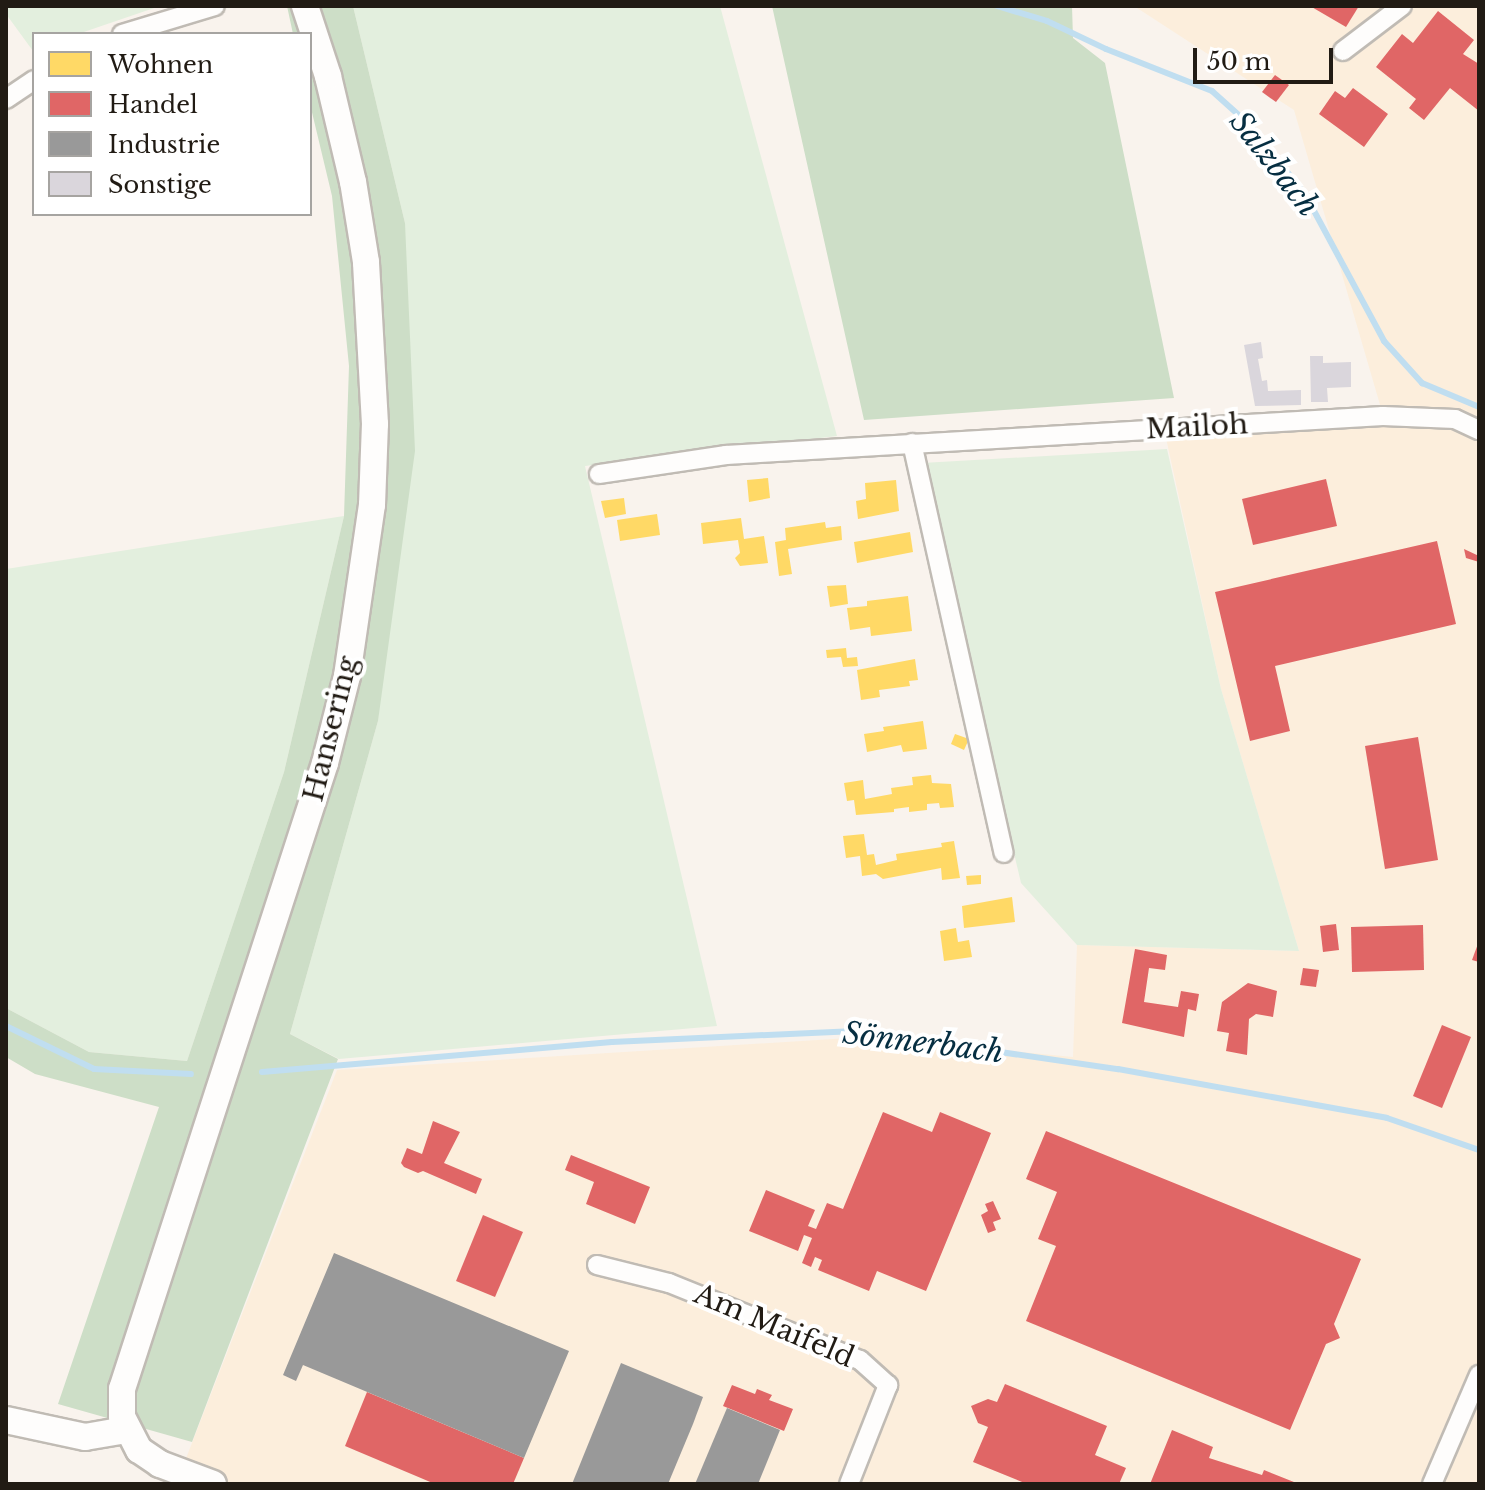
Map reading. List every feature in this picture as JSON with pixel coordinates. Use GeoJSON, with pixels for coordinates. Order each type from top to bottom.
{"type":"FeatureCollection","features":[{"type":"Feature","properties":{"kind":"street"},"geometry":{"type":"LineString","coordinates":[[129,32],[215,6]]}},
{"type":"Feature","properties":{"kind":"street","name":"Hansering"},"geometry":{"type":"LineString","coordinates":[[126,1430],[122,1389],[300,846],[347,676],[363,584],[375,424],[366,262],[328,76],[305,6]]}},
{"type":"Feature","properties":{"kind":"street"},"geometry":{"type":"LineString","coordinates":[[1343,51],[1402,6]]}},
{"type":"Feature","properties":{"kind":"street"},"geometry":{"type":"LineString","coordinates":[[6,99],[32,81]]}},
{"type":"Feature","properties":{"kind":"street","name":"Mailoh"},"geometry":{"type":"LineString","coordinates":[[599,474],[726,455],[1383,416],[1455,419],[1479,430]]}},
{"type":"Feature","properties":{"kind":"street"},"geometry":{"type":"LineString","coordinates":[[912,443],[1004,853]]}},
{"type":"Feature","properties":{"kind":"street","name":"Am Maifeld"},"geometry":{"type":"LineString","coordinates":[[597,1265],[669,1283],[860,1360],[888,1385],[849,1484]]}},
{"type":"Feature","properties":{"kind":"street"},"geometry":{"type":"LineString","coordinates":[[1432,1484],[1479,1375]]}},
{"type":"Feature","properties":{"kind":"street"},"geometry":{"type":"LineString","coordinates":[[6,1420],[85,1437],[126,1430],[132,1442],[149,1458],[213,1484]]}},
{"type":"Feature","properties":{"kind":"shaded area"},"geometry":{"type":"Polygon","coordinates":[[[1134,6],[1479,6],[1479,1484],[176,1484],[337,1070],[865,1037],[1073,1057],[1077,945],[1299,951],[1221,689],[1164,429],[1383,415],[1294,110],[1134,6]]]}},
{"type":"Feature","properties":{"kind":"green space"},"geometry":{"type":"Polygon","coordinates":[[[6,6],[160,6],[84,32],[32,32],[32,50],[6,14],[6,6]]]}},
{"type":"Feature","properties":{"kind":"green space"},"geometry":{"type":"Polygon","coordinates":[[[287,6],[353,6],[405,223],[415,451],[378,721],[290,1034],[338,1059],[192,1442],[58,1404],[159,1107],[35,1074],[6,1057],[6,1008],[89,1052],[187,1061],[284,772],[344,516],[349,366],[332,196],[312,112],[312,32],[293,32],[287,6]]]}},
{"type":"Feature","properties":{"kind":"green space"},"geometry":{"type":"Polygon","coordinates":[[[353,6],[720,6],[837,436],[585,466],[717,1026],[339,1059],[290,1034],[378,721],[405,223],[353,6]]]}},
{"type":"Feature","properties":{"kind":"green space"},"geometry":{"type":"Polygon","coordinates":[[[772,6],[1072,6],[1073,38],[1105,63],[1174,398],[864,420],[772,6]]]}},
{"type":"Feature","properties":{"kind":"green space"},"geometry":{"type":"Polygon","coordinates":[[[1167,449],[1221,689],[1299,951],[1077,945],[1021,883],[922,463],[1167,449]]]}},
{"type":"Feature","properties":{"kind":"green space"},"geometry":{"type":"Polygon","coordinates":[[[344,516],[284,772],[187,1061],[89,1052],[6,1008],[6,569],[344,516]]]}},
{"type":"Feature","properties":{"kind":"building: Wohnen"},"geometry":{"type":"Polygon","coordinates":[[[768,478],[770,498],[749,502],[747,480],[768,478]]]}},
{"type":"Feature","properties":{"kind":"building: Wohnen"},"geometry":{"type":"Polygon","coordinates":[[[896,480],[899,511],[858,519],[856,501],[866,499],[865,483],[896,480]]]}},
{"type":"Feature","properties":{"kind":"building: Wohnen"},"geometry":{"type":"Polygon","coordinates":[[[624,498],[626,514],[605,518],[601,501],[624,498]]]}},
{"type":"Feature","properties":{"kind":"building: Wohnen"},"geometry":{"type":"Polygon","coordinates":[[[657,514],[660,535],[620,541],[617,520],[657,514]]]}},
{"type":"Feature","properties":{"kind":"building: Wohnen"},"geometry":{"type":"Polygon","coordinates":[[[741,518],[744,539],[764,536],[768,563],[740,566],[735,558],[740,553],[738,540],[703,544],[701,523],[741,518]]]}},
{"type":"Feature","properties":{"kind":"building: Wohnen"},"geometry":{"type":"Polygon","coordinates":[[[825,522],[826,528],[841,526],[842,540],[788,549],[792,574],[779,576],[775,542],[786,540],[785,528],[825,522]]]}},
{"type":"Feature","properties":{"kind":"building: Wohnen"},"geometry":{"type":"Polygon","coordinates":[[[910,532],[913,552],[857,563],[854,542],[910,532]]]}},
{"type":"Feature","properties":{"kind":"building: Wohnen"},"geometry":{"type":"Polygon","coordinates":[[[846,585],[848,604],[830,607],[827,586],[846,585]]]}},
{"type":"Feature","properties":{"kind":"building: Wohnen"},"geometry":{"type":"Polygon","coordinates":[[[908,596],[912,631],[871,636],[870,627],[850,630],[847,608],[867,606],[867,601],[908,596]]]}},
{"type":"Feature","properties":{"kind":"building: Wohnen"},"geometry":{"type":"Polygon","coordinates":[[[846,648],[847,658],[857,657],[858,666],[843,667],[841,657],[827,658],[826,650],[846,648]]]}},
{"type":"Feature","properties":{"kind":"building: Wohnen"},"geometry":{"type":"Polygon","coordinates":[[[915,659],[918,680],[909,681],[910,686],[879,690],[880,697],[861,700],[857,670],[915,659]]]}},
{"type":"Feature","properties":{"kind":"building: Wohnen"},"geometry":{"type":"Polygon","coordinates":[[[923,721],[927,749],[903,752],[901,745],[867,752],[864,734],[884,731],[883,727],[923,721]]]}},
{"type":"Feature","properties":{"kind":"building: Wohnen"},"geometry":{"type":"Polygon","coordinates":[[[955,734],[969,739],[964,750],[951,744],[955,734]]]}},
{"type":"Feature","properties":{"kind":"building: Wohnen"},"geometry":{"type":"Polygon","coordinates":[[[931,775],[932,783],[951,784],[954,807],[940,808],[939,803],[927,804],[927,810],[909,812],[909,807],[894,809],[894,812],[856,815],[854,800],[847,801],[844,783],[863,780],[865,799],[892,794],[891,788],[913,785],[912,777],[931,775]]]}},
{"type":"Feature","properties":{"kind":"building: Wohnen"},"geometry":{"type":"Polygon","coordinates":[[[864,834],[867,855],[874,854],[876,865],[897,860],[896,854],[942,847],[941,843],[954,841],[960,878],[942,880],[941,868],[883,879],[876,874],[862,876],[860,856],[846,858],[843,836],[864,834]]]}},
{"type":"Feature","properties":{"kind":"building: Wohnen"},"geometry":{"type":"Polygon","coordinates":[[[981,875],[981,884],[967,885],[966,876],[981,875]]]}},
{"type":"Feature","properties":{"kind":"building: Wohnen"},"geometry":{"type":"Polygon","coordinates":[[[1012,897],[1015,922],[964,928],[962,906],[1012,897]]]}},
{"type":"Feature","properties":{"kind":"building: Wohnen"},"geometry":{"type":"Polygon","coordinates":[[[956,928],[958,942],[969,940],[972,957],[944,961],[940,931],[956,928]]]}},
{"type":"Feature","properties":{"kind":"building: Handel"},"geometry":{"type":"Polygon","coordinates":[[[1310,6],[1359,6],[1346,27],[1310,6]]]}},
{"type":"Feature","properties":{"kind":"building: Handel"},"geometry":{"type":"Polygon","coordinates":[[[1438,11],[1474,40],[1463,54],[1479,64],[1479,111],[1450,88],[1424,120],[1409,108],[1416,99],[1376,67],[1402,34],[1413,43],[1438,11]]]}},
{"type":"Feature","properties":{"kind":"building: Handel"},"geometry":{"type":"Polygon","coordinates":[[[1275,75],[1289,85],[1276,102],[1262,92],[1275,75]]]}},
{"type":"Feature","properties":{"kind":"building: Handel"},"geometry":{"type":"Polygon","coordinates":[[[1353,88],[1388,114],[1364,147],[1319,114],[1335,91],[1345,98],[1353,88]]]}},
{"type":"Feature","properties":{"kind":"building: Handel"},"geometry":{"type":"Polygon","coordinates":[[[1326,479],[1337,526],[1253,545],[1242,499],[1326,479]]]}},
{"type":"Feature","properties":{"kind":"building: Handel"},"geometry":{"type":"Polygon","coordinates":[[[1437,541],[1456,624],[1275,666],[1290,731],[1250,741],[1215,592],[1437,541]]]}},
{"type":"Feature","properties":{"kind":"building: Handel"},"geometry":{"type":"Polygon","coordinates":[[[1464,549],[1479,556],[1479,562],[1466,558],[1464,549]]]}},
{"type":"Feature","properties":{"kind":"building: Handel"},"geometry":{"type":"Polygon","coordinates":[[[1418,737],[1438,860],[1385,869],[1365,746],[1418,737]]]}},
{"type":"Feature","properties":{"kind":"building: Handel"},"geometry":{"type":"Polygon","coordinates":[[[1336,924],[1339,950],[1323,952],[1320,926],[1336,924]]]}},
{"type":"Feature","properties":{"kind":"building: Handel"},"geometry":{"type":"Polygon","coordinates":[[[1423,925],[1424,970],[1352,972],[1351,927],[1423,925]]]}},
{"type":"Feature","properties":{"kind":"building: Handel"},"geometry":{"type":"Polygon","coordinates":[[[1479,941],[1479,962],[1472,960],[1479,941]]]}},
{"type":"Feature","properties":{"kind":"building: Handel"},"geometry":{"type":"Polygon","coordinates":[[[1135,949],[1167,955],[1165,970],[1149,968],[1144,1002],[1178,1007],[1181,991],[1199,994],[1196,1011],[1188,1009],[1184,1037],[1122,1023],[1135,949]]]}},
{"type":"Feature","properties":{"kind":"building: Handel"},"geometry":{"type":"Polygon","coordinates":[[[1303,968],[1319,970],[1316,987],[1300,985],[1303,968]]]}},
{"type":"Feature","properties":{"kind":"building: Handel"},"geometry":{"type":"Polygon","coordinates":[[[1248,983],[1277,991],[1273,1017],[1256,1014],[1249,1019],[1247,1055],[1226,1051],[1229,1033],[1217,1031],[1222,1002],[1248,983]]]}},
{"type":"Feature","properties":{"kind":"building: Handel"},"geometry":{"type":"Polygon","coordinates":[[[1442,1025],[1471,1037],[1442,1108],[1413,1096],[1442,1025]]]}},
{"type":"Feature","properties":{"kind":"building: Handel"},"geometry":{"type":"Polygon","coordinates":[[[883,1112],[932,1132],[940,1112],[991,1133],[926,1291],[877,1271],[869,1291],[818,1270],[822,1260],[815,1257],[811,1267],[802,1263],[812,1238],[804,1235],[798,1251],[749,1231],[766,1190],[815,1210],[808,1226],[816,1229],[827,1203],[843,1209],[883,1112]]]}},
{"type":"Feature","properties":{"kind":"building: Handel"},"geometry":{"type":"Polygon","coordinates":[[[433,1121],[460,1132],[444,1163],[482,1179],[476,1194],[423,1171],[418,1173],[401,1163],[407,1148],[422,1154],[433,1121]]]}},
{"type":"Feature","properties":{"kind":"building: Handel"},"geometry":{"type":"Polygon","coordinates":[[[1046,1131],[1361,1259],[1334,1324],[1340,1338],[1326,1344],[1290,1430],[1026,1321],[1056,1246],[1038,1239],[1057,1192],[1026,1179],[1046,1131]]]}},
{"type":"Feature","properties":{"kind":"building: Handel"},"geometry":{"type":"Polygon","coordinates":[[[571,1155],[650,1187],[635,1224],[586,1204],[594,1182],[565,1170],[571,1155]]]}},
{"type":"Feature","properties":{"kind":"building: Handel"},"geometry":{"type":"Polygon","coordinates":[[[993,1201],[1001,1219],[993,1222],[996,1230],[988,1233],[981,1215],[988,1211],[985,1204],[993,1201]]]}},
{"type":"Feature","properties":{"kind":"building: Handel"},"geometry":{"type":"Polygon","coordinates":[[[483,1215],[523,1232],[495,1297],[456,1281],[483,1215]]]}},
{"type":"Feature","properties":{"kind":"building: Handel"},"geometry":{"type":"Polygon","coordinates":[[[1005,1384],[1107,1426],[1095,1455],[1126,1468],[1119,1484],[1027,1484],[973,1462],[988,1427],[978,1423],[971,1406],[988,1399],[997,1402],[1005,1384]]]}},
{"type":"Feature","properties":{"kind":"building: Handel"},"geometry":{"type":"Polygon","coordinates":[[[732,1385],[755,1394],[757,1389],[772,1395],[769,1400],[793,1409],[784,1431],[723,1406],[732,1385]]]}},
{"type":"Feature","properties":{"kind":"building: Handel"},"geometry":{"type":"Polygon","coordinates":[[[367,1392],[524,1458],[513,1484],[435,1484],[345,1446],[367,1392]]]}},
{"type":"Feature","properties":{"kind":"building: Handel"},"geometry":{"type":"Polygon","coordinates":[[[1172,1430],[1213,1447],[1209,1458],[1262,1475],[1264,1470],[1299,1484],[1150,1484],[1172,1430]]]}},
{"type":"Feature","properties":{"kind":"building: Industrie"},"geometry":{"type":"Polygon","coordinates":[[[334,1253],[569,1351],[524,1458],[303,1365],[296,1381],[283,1375],[334,1253]]]}},
{"type":"Feature","properties":{"kind":"building: Industrie"},"geometry":{"type":"Polygon","coordinates":[[[621,1363],[703,1397],[693,1424],[668,1484],[572,1484],[621,1363]]]}},
{"type":"Feature","properties":{"kind":"building: Industrie"},"geometry":{"type":"Polygon","coordinates":[[[727,1408],[780,1430],[758,1484],[695,1484],[727,1408]]]}},
{"type":"Feature","properties":{"kind":"building: Sonstige"},"geometry":{"type":"Polygon","coordinates":[[[1261,342],[1263,358],[1258,359],[1262,381],[1267,380],[1268,391],[1301,390],[1301,405],[1255,406],[1244,345],[1261,342]]]}},
{"type":"Feature","properties":{"kind":"building: Sonstige"},"geometry":{"type":"Polygon","coordinates":[[[1310,356],[1323,356],[1323,363],[1351,362],[1351,387],[1327,388],[1328,402],[1311,402],[1310,356]]]}},
{"type":"Feature","properties":{"kind":"waterway","name":"Salzbach"},"geometry":{"type":"LineString","coordinates":[[997,6],[1047,21],[1106,49],[1212,91],[1251,126],[1306,196],[1384,341],[1422,383],[1479,407]]}},
{"type":"Feature","properties":{"kind":"waterway","name":"Sönnerbach"},"geometry":{"type":"LineString","coordinates":[[6,1026],[94,1069],[191,1074]]}},
{"type":"Feature","properties":{"kind":"waterway","name":"Sönnerbach"},"geometry":{"type":"LineString","coordinates":[[262,1072],[612,1042],[856,1031],[1118,1069],[1387,1118],[1479,1150]]}}]}
